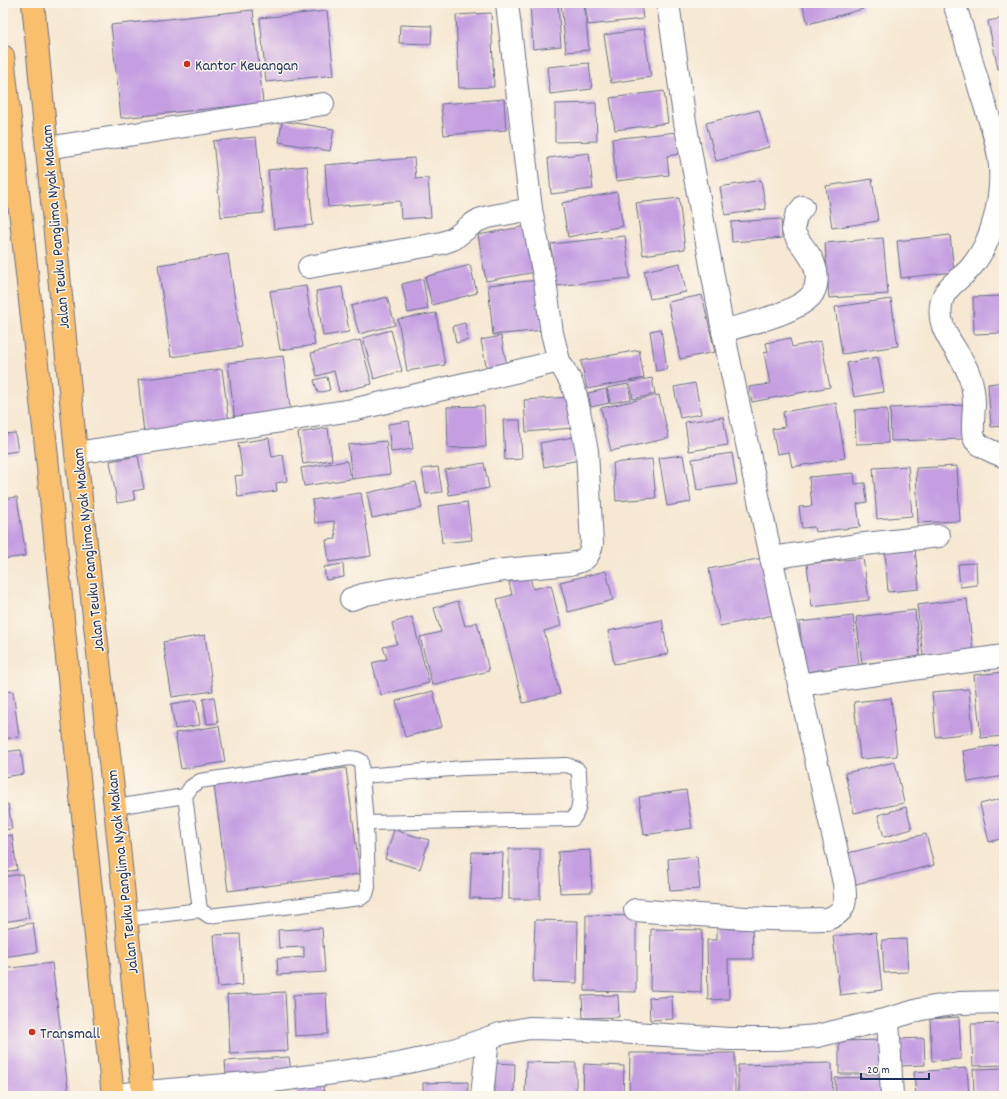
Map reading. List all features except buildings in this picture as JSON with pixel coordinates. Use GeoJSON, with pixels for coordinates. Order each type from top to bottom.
{"type":"FeatureCollection","features":[{"type":"Feature","properties":{"kind":"main road","name":"Jalan Teuku Panglima Nyak Makam"},"geometry":{"type":"LineString","coordinates":[[33,3],[76,453],[115,807],[143,1094]]}},
{"type":"Feature","properties":{"kind":"main road","name":"Jalan Teuku Panglima Nyak Makam"},"geometry":{"type":"LineString","coordinates":[[3,56],[9,165],[44,429],[113,1095]]}},
{"type":"Feature","properties":{"kind":"street"},"geometry":{"type":"LineString","coordinates":[[351,599],[366,594],[504,570],[570,564],[579,562],[590,554],[592,544],[587,451],[576,396],[571,382],[559,360],[552,332],[545,281],[531,209],[507,3]]}},
{"type":"Feature","properties":{"kind":"street"},"geometry":{"type":"LineString","coordinates":[[635,910],[786,920],[827,919],[833,917],[842,910],[845,905],[846,898],[844,883],[771,558],[723,331],[684,122],[668,3]]}},
{"type":"Feature","properties":{"kind":"street"},"geometry":{"type":"LineString","coordinates":[[956,3],[993,132],[1000,166],[1001,194],[987,242],[972,267],[947,290],[942,299],[940,311],[945,334],[968,372],[974,403],[973,436],[979,444],[1004,456]]}},
{"type":"Feature","properties":{"kind":"street"},"geometry":{"type":"LineString","coordinates":[[47,148],[323,104]]}},
{"type":"Feature","properties":{"kind":"street"},"geometry":{"type":"LineString","coordinates":[[723,331],[782,313],[804,302],[811,295],[817,282],[814,264],[794,234],[793,230],[796,216],[803,207]]}},
{"type":"Feature","properties":{"kind":"street"},"geometry":{"type":"LineString","coordinates":[[308,267],[442,243],[453,239],[479,220],[531,209]]}},
{"type":"Feature","properties":{"kind":"street"},"geometry":{"type":"LineString","coordinates":[[76,453],[352,410],[559,360]]}},
{"type":"Feature","properties":{"kind":"street"},"geometry":{"type":"LineString","coordinates":[[771,558],[856,545],[939,536]]}},
{"type":"Feature","properties":{"kind":"street"},"geometry":{"type":"LineString","coordinates":[[799,685],[1004,656]]}},
{"type":"Feature","properties":{"kind":"street"},"geometry":{"type":"LineString","coordinates":[[113,1095],[143,1094],[280,1080],[394,1065],[436,1056],[503,1033],[528,1028],[570,1028],[729,1039],[778,1039],[817,1036],[888,1019],[922,1009],[959,1003],[1004,1002]]}},
{"type":"Feature","properties":{"kind":"street"},"geometry":{"type":"LineString","coordinates":[[888,1019],[892,1096]]}},
{"type":"Feature","properties":{"kind":"street"},"geometry":{"type":"LineString","coordinates":[[482,1096],[488,1038]]}},
{"type":"Feature","properties":{"kind":"lane"},"geometry":{"type":"LineString","coordinates":[[126,919],[200,910],[209,916],[360,898],[366,894],[368,887],[366,823],[360,761],[350,758],[200,781],[191,787],[185,796],[200,910]]}},
{"type":"Feature","properties":{"kind":"lane"},"geometry":{"type":"LineString","coordinates":[[362,776],[464,768],[567,765],[577,769],[579,772],[579,803],[577,815],[573,819],[366,823]]}},
{"type":"Feature","properties":{"kind":"lane"},"geometry":{"type":"LineString","coordinates":[[115,807],[185,796]]}},
{"type":"Feature","properties":{"kind":"place","name":"Kantor Keuangan"},"geometry":{"type":"Point","coordinates":[187,64]}},
{"type":"Feature","properties":{"kind":"place","name":"Transmall"},"geometry":{"type":"Point","coordinates":[32,1032]}}]}
